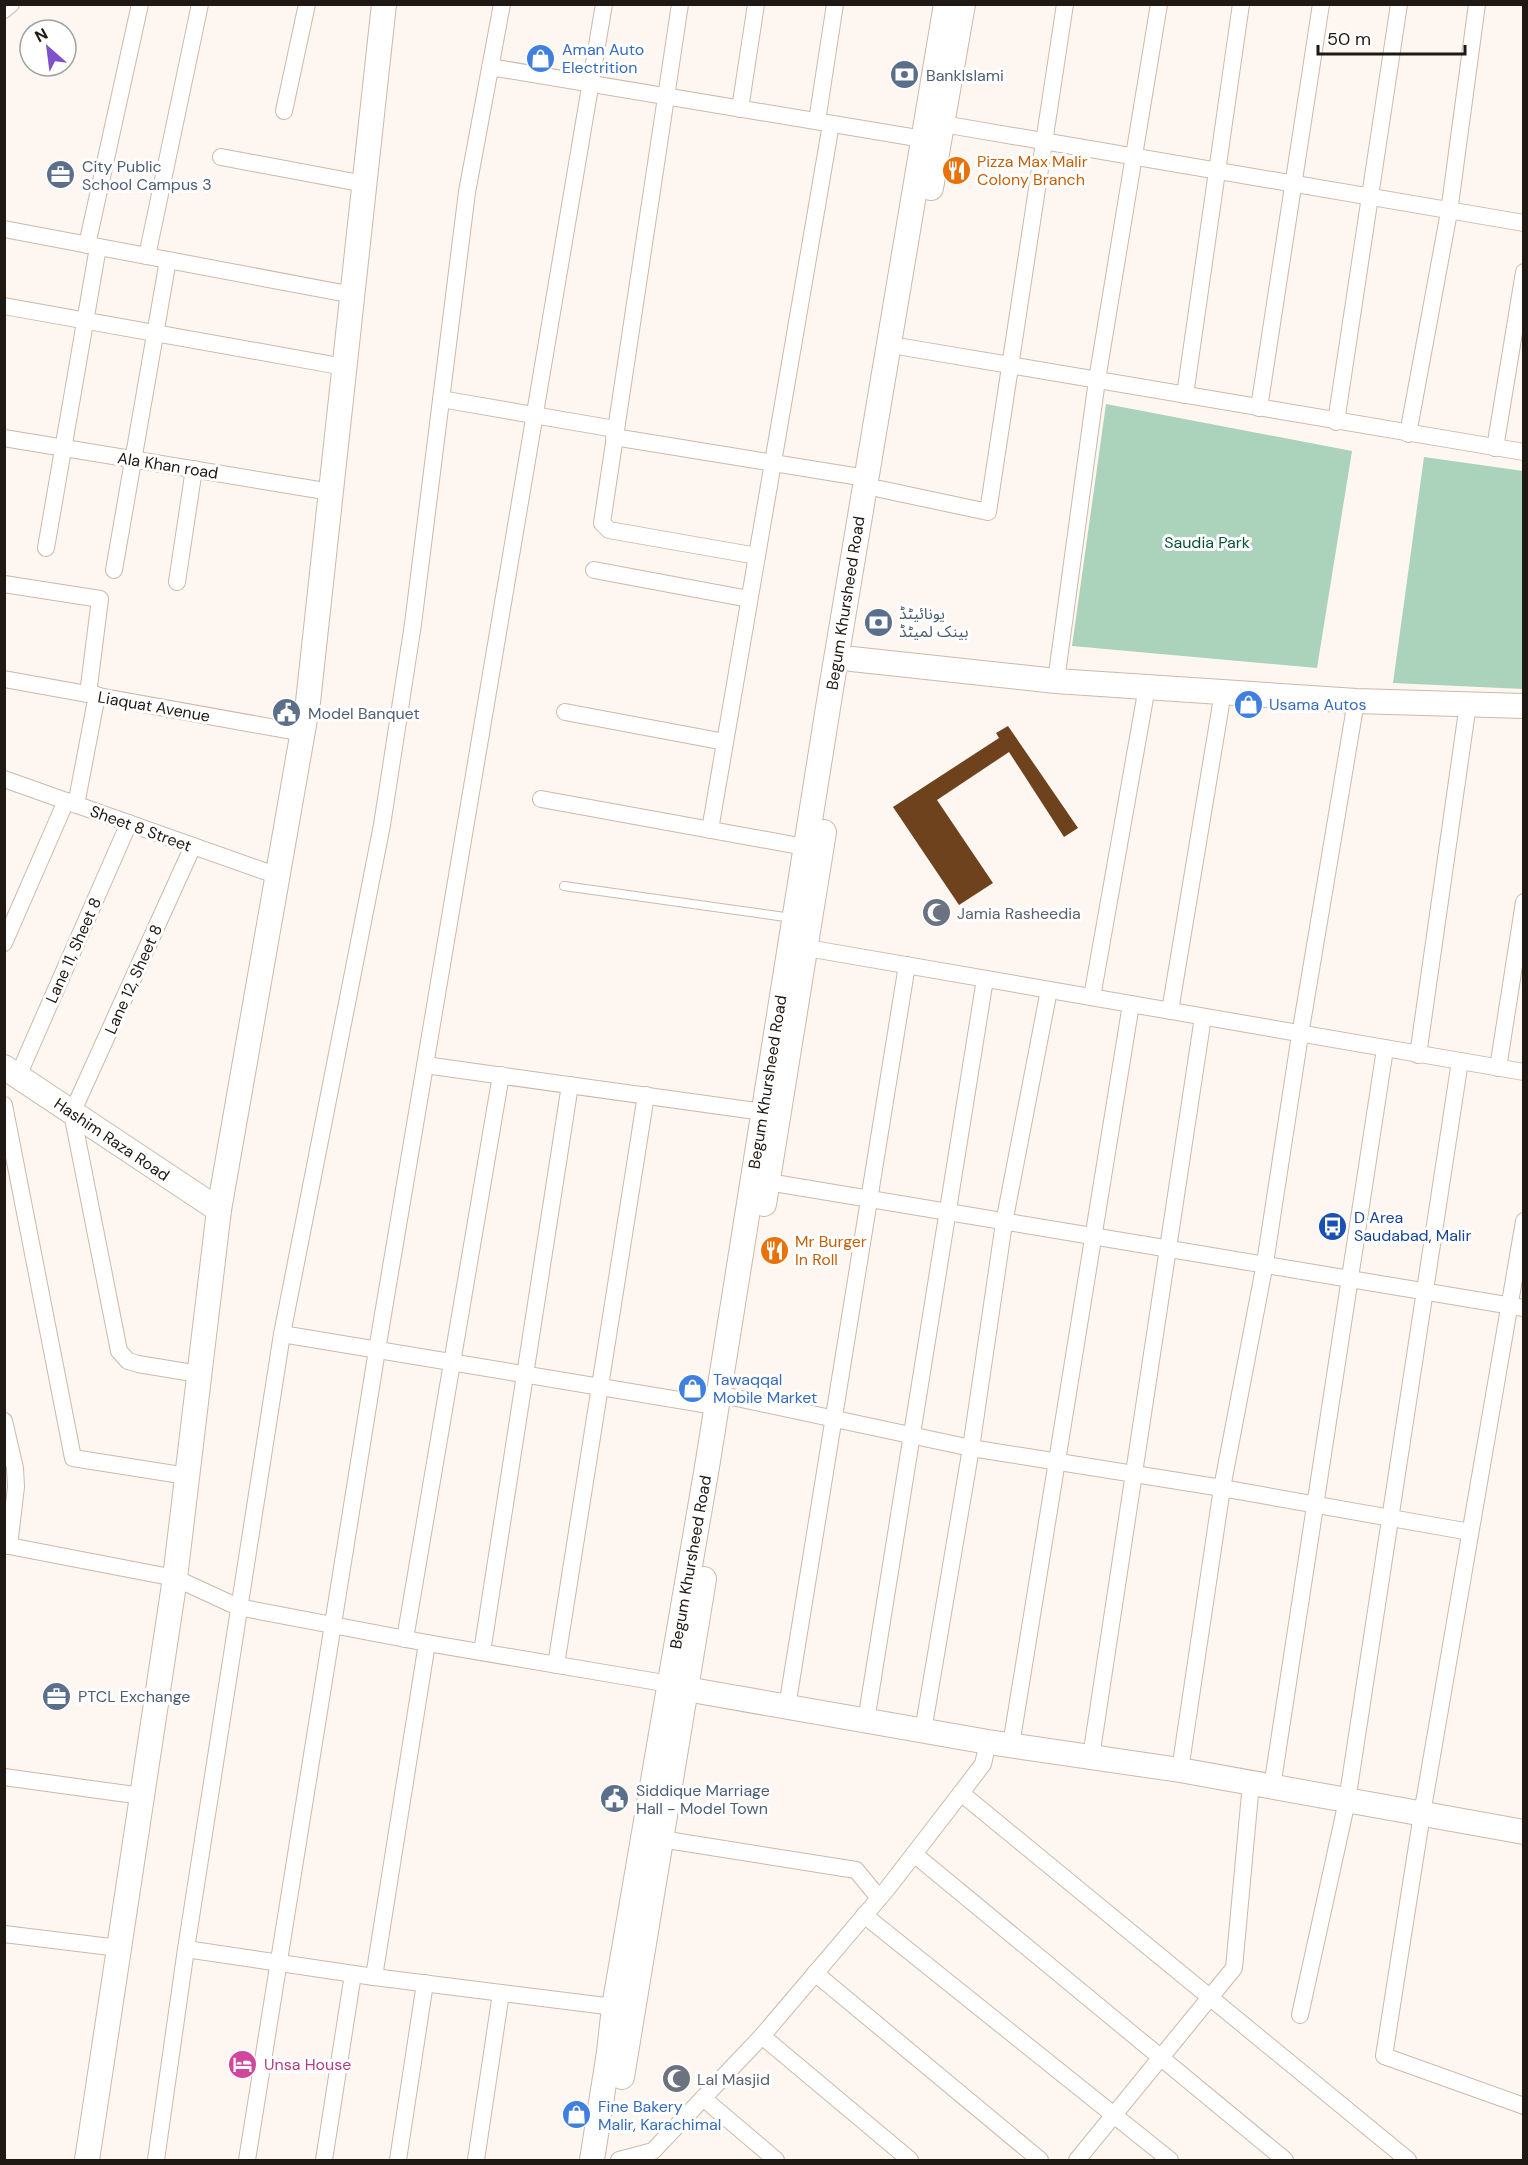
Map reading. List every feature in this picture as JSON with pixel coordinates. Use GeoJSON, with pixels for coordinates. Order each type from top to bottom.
{"type":"FeatureCollection","features":[{"type":"Feature","properties":{"kind":"main road"},"geometry":{"type":"LineString","coordinates":[[87,2160],[174,1578],[219,1210],[308,702],[384,4]]}},
{"type":"Feature","properties":{"kind":"main road","name":"Begum Khursheed Road"},"geometry":{"type":"LineString","coordinates":[[592,2160],[614,2007],[678,1686],[742,1291],[763,1112],[852,658],[873,483],[923,139],[946,4]]}},
{"type":"Feature","properties":{"kind":"main road","name":"Begum Khursheed Road"},"geometry":{"type":"LineString","coordinates":[[742,1291],[768,1182],[807,948],[802,919],[805,847],[873,483],[903,347],[963,4]]}},
{"type":"Feature","properties":{"kind":"main road"},"geometry":{"type":"LineString","coordinates":[[852,658],[1056,681],[1356,701],[1524,706]]}},
{"type":"Feature","properties":{"kind":"main road","name":"Hashim Raza Road"},"geometry":{"type":"LineString","coordinates":[[11,1072],[219,1210]]}},
{"type":"Feature","properties":{"kind":"main road"},"geometry":{"type":"LineString","coordinates":[[678,1686],[923,1731],[1180,1770],[1524,1832]]}},
{"type":"Feature","properties":{"kind":"main road","name":"Begum Khursheed Road"},"geometry":{"type":"LineString","coordinates":[[609,2160],[661,1839],[678,1686]]}},
{"type":"Feature","properties":{"kind":"street"},"geometry":{"type":"LineString","coordinates":[[4,10],[11,4]]}},
{"type":"Feature","properties":{"kind":"street"},"geometry":{"type":"LineString","coordinates":[[46,548],[85,321],[92,246],[140,4]]}},
{"type":"Feature","properties":{"kind":"street"},"geometry":{"type":"LineString","coordinates":[[147,256],[200,4]]}},
{"type":"Feature","properties":{"kind":"street"},"geometry":{"type":"LineString","coordinates":[[284,111],[307,4]]}},
{"type":"Feature","properties":{"kind":"street"},"geometry":{"type":"LineString","coordinates":[[156,2160],[238,1607],[282,1334],[382,825],[413,624],[467,192],[502,4]]}},
{"type":"Feature","properties":{"kind":"street"},"geometry":{"type":"LineString","coordinates":[[247,2160],[376,1350],[604,4]]}},
{"type":"Feature","properties":{"kind":"street"},"geometry":{"type":"LineString","coordinates":[[680,4],[602,518],[609,530],[757,556]]}},
{"type":"Feature","properties":{"kind":"street"},"geometry":{"type":"LineString","coordinates":[[740,109],[756,4]]}},
{"type":"Feature","properties":{"kind":"street"},"geometry":{"type":"LineString","coordinates":[[710,830],[773,462],[824,123],[835,4]]}},
{"type":"Feature","properties":{"kind":"street"},"geometry":{"type":"LineString","coordinates":[[441,399],[536,414],[615,433],[773,462],[873,483],[988,512],[1065,4]]}},
{"type":"Feature","properties":{"kind":"street"},"geometry":{"type":"LineString","coordinates":[[1056,681],[1097,380],[1159,4]]}},
{"type":"Feature","properties":{"kind":"street"},"geometry":{"type":"LineString","coordinates":[[1185,395],[1241,4]]}},
{"type":"Feature","properties":{"kind":"street"},"geometry":{"type":"LineString","coordinates":[[1259,408],[1320,4]]}},
{"type":"Feature","properties":{"kind":"street"},"geometry":{"type":"LineString","coordinates":[[1336,422],[1399,4]]}},
{"type":"Feature","properties":{"kind":"street"},"geometry":{"type":"LineString","coordinates":[[1408,434],[1449,212],[1477,4]]}},
{"type":"Feature","properties":{"kind":"street"},"geometry":{"type":"LineString","coordinates":[[490,67],[923,139]]}},
{"type":"Feature","properties":{"kind":"street"},"geometry":{"type":"LineString","coordinates":[[943,124],[1524,223]]}},
{"type":"Feature","properties":{"kind":"street"},"geometry":{"type":"LineString","coordinates":[[220,157],[365,184]]}},
{"type":"Feature","properties":{"kind":"street"},"geometry":{"type":"LineString","coordinates":[[4,229],[353,295]]}},
{"type":"Feature","properties":{"kind":"street"},"geometry":{"type":"LineString","coordinates":[[114,570],[168,260]]}},
{"type":"Feature","properties":{"kind":"street"},"geometry":{"type":"LineString","coordinates":[[1495,448],[1524,272]]}},
{"type":"Feature","properties":{"kind":"street"},"geometry":{"type":"LineString","coordinates":[[4,306],[345,367]]}},
{"type":"Feature","properties":{"kind":"street"},"geometry":{"type":"LineString","coordinates":[[903,347],[1524,452]]}},
{"type":"Feature","properties":{"kind":"street","name":"Ala Khan road"},"geometry":{"type":"LineString","coordinates":[[4,438],[331,492]]}},
{"type":"Feature","properties":{"kind":"street"},"geometry":{"type":"LineString","coordinates":[[177,582],[194,469]]}},
{"type":"Feature","properties":{"kind":"street"},"geometry":{"type":"LineString","coordinates":[[594,570],[749,599]]}},
{"type":"Feature","properties":{"kind":"street"},"geometry":{"type":"LineString","coordinates":[[4,584],[100,599],[92,695],[71,803],[4,943]]}},
{"type":"Feature","properties":{"kind":"street","name":"Liaquat Avenue"},"geometry":{"type":"LineString","coordinates":[[4,679],[303,733]]}},
{"type":"Feature","properties":{"kind":"street"},"geometry":{"type":"LineString","coordinates":[[1092,997],[1147,687]]}},
{"type":"Feature","properties":{"kind":"street"},"geometry":{"type":"LineString","coordinates":[[1170,1011],[1223,692]]}},
{"type":"Feature","properties":{"kind":"street"},"geometry":{"type":"LineString","coordinates":[[1180,1770],[1222,1488],[1264,1263],[1356,701]]}},
{"type":"Feature","properties":{"kind":"street"},"geometry":{"type":"LineString","coordinates":[[1418,1055],[1468,704]]}},
{"type":"Feature","properties":{"kind":"street"},"geometry":{"type":"LineString","coordinates":[[565,712],[725,742]]}},
{"type":"Feature","properties":{"kind":"street","name":"Sheet 8 Street"},"geometry":{"type":"LineString","coordinates":[[5,779],[278,876]]}},
{"type":"Feature","properties":{"kind":"street"},"geometry":{"type":"LineString","coordinates":[[541,799],[805,847]]}},
{"type":"Feature","properties":{"kind":"street","name":"Lane 11, Sheet 8"},"geometry":{"type":"LineString","coordinates":[[11,1072],[129,823]]}},
{"type":"Feature","properties":{"kind":"street","name":"Lane 12, Sheet 8"},"geometry":{"type":"LineString","coordinates":[[72,1113],[193,846]]}},
{"type":"Feature","properties":{"kind":"street"},"geometry":{"type":"LineString","coordinates":[[1498,1068],[1524,902]]}},
{"type":"Feature","properties":{"kind":"street"},"geometry":{"type":"LineString","coordinates":[[807,948],[1524,1072]]}},
{"type":"Feature","properties":{"kind":"street"},"geometry":{"type":"LineString","coordinates":[[787,1707],[907,965]]}},
{"type":"Feature","properties":{"kind":"street"},"geometry":{"type":"LineString","coordinates":[[866,1721],[985,979]]}},
{"type":"Feature","properties":{"kind":"street"},"geometry":{"type":"LineString","coordinates":[[923,1731],[971,1448],[1004,1223],[1049,990]]}},
{"type":"Feature","properties":{"kind":"street"},"geometry":{"type":"LineString","coordinates":[[619,2160],[658,2156],[703,2098],[762,2036],[879,1898],[999,1743],[1057,1462],[1131,1004]]}},
{"type":"Feature","properties":{"kind":"street"},"geometry":{"type":"LineString","coordinates":[[1090,1757],[1203,1017]]}},
{"type":"Feature","properties":{"kind":"street"},"geometry":{"type":"LineString","coordinates":[[1077,2160],[1234,1968],[1262,1785],[1315,1504],[1385,1049]]}},
{"type":"Feature","properties":{"kind":"street"},"geometry":{"type":"LineString","coordinates":[[1300,2015],[1347,1801],[1460,1061]]}},
{"type":"Feature","properties":{"kind":"street"},"geometry":{"type":"LineString","coordinates":[[425,1065],[763,1112]]}},
{"type":"Feature","properties":{"kind":"street"},"geometry":{"type":"LineString","coordinates":[[405,1639],[501,1075]]}},
{"type":"Feature","properties":{"kind":"street"},"geometry":{"type":"LineString","coordinates":[[482,1652],[570,1085]]}},
{"type":"Feature","properties":{"kind":"street"},"geometry":{"type":"LineString","coordinates":[[556,1665],[646,1095]]}},
{"type":"Feature","properties":{"kind":"street"},"geometry":{"type":"LineString","coordinates":[[4,1105],[73,1458],[187,1476]]}},
{"type":"Feature","properties":{"kind":"street"},"geometry":{"type":"LineString","coordinates":[[72,1113],[119,1351],[128,1361],[138,1364],[199,1374]]}},
{"type":"Feature","properties":{"kind":"street"},"geometry":{"type":"LineString","coordinates":[[768,1182],[1004,1223],[1264,1263],[1516,1306]]}},
{"type":"Feature","properties":{"kind":"street"},"geometry":{"type":"LineString","coordinates":[[1524,1221],[1516,1306],[1470,1532],[1384,2056],[1524,2106]]}},
{"type":"Feature","properties":{"kind":"street"},"geometry":{"type":"LineString","coordinates":[[282,1334],[600,1387],[724,1402],[833,1419],[971,1448],[1222,1488],[1470,1532]]}},
{"type":"Feature","properties":{"kind":"street"},"geometry":{"type":"LineString","coordinates":[[4,1421],[15,1468],[16,1487],[7,1545],[174,1578],[238,1607],[427,1643],[678,1686]]}},
{"type":"Feature","properties":{"kind":"street"},"geometry":{"type":"LineString","coordinates":[[374,1977],[427,1643]]}},
{"type":"Feature","properties":{"kind":"street"},"geometry":{"type":"LineString","coordinates":[[4,1776],[142,1796]]}},
{"type":"Feature","properties":{"kind":"street"},"geometry":{"type":"LineString","coordinates":[[961,1793],[1408,2160]]}},
{"type":"Feature","properties":{"kind":"street"},"geometry":{"type":"LineString","coordinates":[[661,1839],[856,1870],[879,1898]]}},
{"type":"Feature","properties":{"kind":"street"},"geometry":{"type":"LineString","coordinates":[[914,1854],[1285,2160]]}},
{"type":"Feature","properties":{"kind":"street"},"geometry":{"type":"LineString","coordinates":[[864,1916],[1170,2160]]}},
{"type":"Feature","properties":{"kind":"street"},"geometry":{"type":"LineString","coordinates":[[4,1934],[119,1948]]}},
{"type":"Feature","properties":{"kind":"street"},"geometry":{"type":"LineString","coordinates":[[186,1949],[374,1977],[614,2007]]}},
{"type":"Feature","properties":{"kind":"street"},"geometry":{"type":"LineString","coordinates":[[815,1973],[1040,2160]]}},
{"type":"Feature","properties":{"kind":"street"},"geometry":{"type":"LineString","coordinates":[[324,2160],[353,1974]]}},
{"type":"Feature","properties":{"kind":"street"},"geometry":{"type":"LineString","coordinates":[[398,2160],[425,1983]]}},
{"type":"Feature","properties":{"kind":"street"},"geometry":{"type":"LineString","coordinates":[[476,2160],[501,1993]]}},
{"type":"Feature","properties":{"kind":"street"},"geometry":{"type":"LineString","coordinates":[[762,2036],[910,2160]]}},
{"type":"Feature","properties":{"kind":"street"},"geometry":{"type":"LineString","coordinates":[[703,2098],[776,2160]]}},
{"type":"Feature","properties":{"kind":"lane"},"geometry":{"type":"LineString","coordinates":[[564,886],[802,919]]}},
{"type":"Feature","properties":{"kind":"green space","name":"Saudia Park"},"geometry":{"type":"Polygon","coordinates":[[[1106,404],[1352,451],[1317,668],[1072,646],[1106,404]]]}},
{"type":"Feature","properties":{"kind":"green space"},"geometry":{"type":"Polygon","coordinates":[[[1424,457],[1523,471],[1523,689],[1393,683],[1424,457]]]}},
{"type":"Feature","properties":{"kind":"building"},"geometry":{"type":"Polygon","coordinates":[[[1008,726],[1078,828],[1064,837],[1009,752],[937,800],[993,883],[959,905],[893,807],[999,738],[996,733],[1008,726]]]}},
{"type":"Feature","properties":{"kind":"place","name":"Aman Auto Electrition"},"geometry":{"type":"Point","coordinates":[541,58]}},
{"type":"Feature","properties":{"kind":"place","name":"BankIslami"},"geometry":{"type":"Point","coordinates":[905,75]}},
{"type":"Feature","properties":{"kind":"place","name":"Pizza Max Malir Colony Branch"},"geometry":{"type":"Point","coordinates":[956,170]}},
{"type":"Feature","properties":{"kind":"place","name":"City Public School Campus 3"},"geometry":{"type":"Point","coordinates":[61,175]}},
{"type":"Feature","properties":{"kind":"place","name":"یونائیٹڈ بینک لمیٹڈ"},"geometry":{"type":"Point","coordinates":[878,622]}},
{"type":"Feature","properties":{"kind":"place","name":"Usama Autos"},"geometry":{"type":"Point","coordinates":[1248,704]}},
{"type":"Feature","properties":{"kind":"place","name":"Model Banquet"},"geometry":{"type":"Point","coordinates":[287,713]}},
{"type":"Feature","properties":{"kind":"place","name":"Jamia Rasheedia"},"geometry":{"type":"Point","coordinates":[936,913]}},
{"type":"Feature","properties":{"kind":"place","name":"D Area Saudabad, Malir"},"geometry":{"type":"Point","coordinates":[1333,1226]}},
{"type":"Feature","properties":{"kind":"place","name":"Mr Burger In Roll"},"geometry":{"type":"Point","coordinates":[774,1250]}},
{"type":"Feature","properties":{"kind":"place","name":"Tawaqqal Mobile Market"},"geometry":{"type":"Point","coordinates":[692,1388]}},
{"type":"Feature","properties":{"kind":"place","name":"PTCL Exchange"},"geometry":{"type":"Point","coordinates":[57,1696]}},
{"type":"Feature","properties":{"kind":"place","name":"Siddique Marriage Hall - Model Town"},"geometry":{"type":"Point","coordinates":[615,1799]}},
{"type":"Feature","properties":{"kind":"place","name":"Unsa House"},"geometry":{"type":"Point","coordinates":[243,2064]}},
{"type":"Feature","properties":{"kind":"place","name":"Lal Masjid"},"geometry":{"type":"Point","coordinates":[676,2079]}},
{"type":"Feature","properties":{"kind":"place","name":"Fine Bakery Malir, Karachimal"},"geometry":{"type":"Point","coordinates":[577,2115]}}]}
